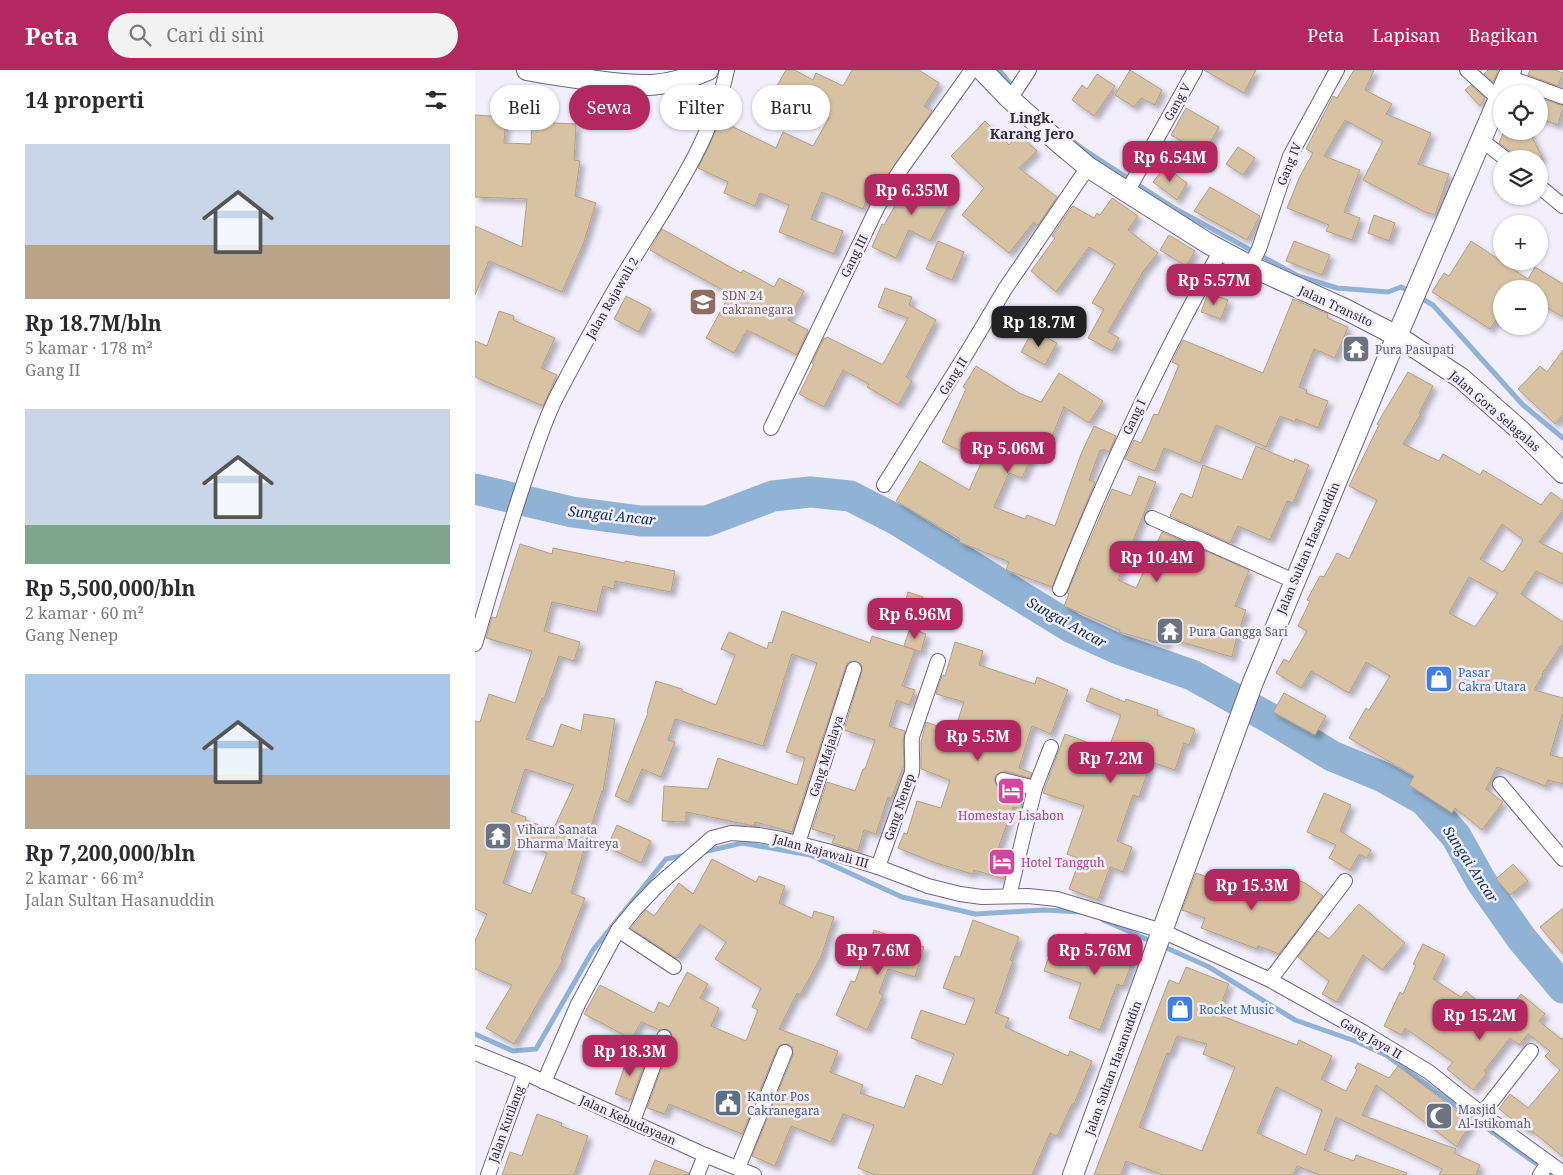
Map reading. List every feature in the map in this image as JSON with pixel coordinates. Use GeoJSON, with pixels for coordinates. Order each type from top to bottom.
{"type":"FeatureCollection","features":[{"type":"Feature","properties":{"kind":"main road"},"geometry":{"type":"LineString","coordinates":[[527,70],[630,86],[665,84],[709,70]]}},
{"type":"Feature","properties":{"kind":"main road","name":"Jalan Transito"},"geometry":{"type":"LineString","coordinates":[[982,70],[1014,93],[1088,167],[1129,190],[1221,250],[1254,259],[1397,336]]}},
{"type":"Feature","properties":{"kind":"main road","name":"Jalan Sultan Hasanuddin"},"geometry":{"type":"LineString","coordinates":[[1073,1175],[1253,682],[1397,336],[1493,112]]}},
{"type":"Feature","properties":{"kind":"main road","name":"Jalan Gora Selagalas"},"geometry":{"type":"LineString","coordinates":[[1397,336],[1461,378],[1521,431],[1563,473]]}},
{"type":"Feature","properties":{"kind":"street","name":"Jalan Rajawali 2"},"geometry":{"type":"LineString","coordinates":[[475,644],[525,480],[541,434],[558,394],[695,156],[719,96],[727,70]]}},
{"type":"Feature","properties":{"kind":"street","name":"Gang III"},"geometry":{"type":"LineString","coordinates":[[771,428],[878,206],[901,168],[972,70]]}},
{"type":"Feature","properties":{"kind":"street"},"geometry":{"type":"LineString","coordinates":[[1014,93],[1029,70]]}},
{"type":"Feature","properties":{"kind":"street","name":"Gang V"},"geometry":{"type":"LineString","coordinates":[[1129,190],[1195,70]]}},
{"type":"Feature","properties":{"kind":"street","name":"Gang IV"},"geometry":{"type":"LineString","coordinates":[[1254,259],[1290,156],[1337,70]]}},
{"type":"Feature","properties":{"kind":"street"},"geometry":{"type":"LineString","coordinates":[[1467,70],[1493,93]]}},
{"type":"Feature","properties":{"kind":"street"},"geometry":{"type":"LineString","coordinates":[[1509,74],[1563,97]]}},
{"type":"Feature","properties":{"kind":"street"},"geometry":{"type":"LineString","coordinates":[[1481,140],[1494,150]]}},
{"type":"Feature","properties":{"kind":"street","name":"Gang II"},"geometry":{"type":"LineString","coordinates":[[884,485],[1005,290],[1088,167]]}},
{"type":"Feature","properties":{"kind":"street"},"geometry":{"type":"LineString","coordinates":[[1548,194],[1563,206]]}},
{"type":"Feature","properties":{"kind":"street","name":"Gang I"},"geometry":{"type":"LineString","coordinates":[[1060,590],[1092,509],[1141,401],[1178,327],[1221,250]]}},
{"type":"Feature","properties":{"kind":"street"},"geometry":{"type":"LineString","coordinates":[[1151,518],[1294,581]]}},
{"type":"Feature","properties":{"kind":"street","name":"Gang Nenep"},"geometry":{"type":"LineString","coordinates":[[878,867],[912,772],[912,737],[938,661]]}},
{"type":"Feature","properties":{"kind":"street","name":"Gang Majalaya"},"geometry":{"type":"LineString","coordinates":[[798,844],[854,668]]}},
{"type":"Feature","properties":{"kind":"street"},"geometry":{"type":"LineString","coordinates":[[1009,896],[1035,788],[1051,747]]}},
{"type":"Feature","properties":{"kind":"street"},"geometry":{"type":"LineString","coordinates":[[1003,780],[1035,788]]}},
{"type":"Feature","properties":{"kind":"street"},"geometry":{"type":"LineString","coordinates":[[1500,784],[1563,859]]}},
{"type":"Feature","properties":{"kind":"street","name":"Jalan Rajawali III"},"geometry":{"type":"LineString","coordinates":[[544,1082],[578,1004],[618,930],[656,887],[712,838],[731,833],[774,838],[827,851],[878,867],[928,886],[960,894],[982,897],[1009,896],[1057,899],[1161,935]]}},
{"type":"Feature","properties":{"kind":"street"},"geometry":{"type":"LineString","coordinates":[[1270,980],[1345,881]]}},
{"type":"Feature","properties":{"kind":"street"},"geometry":{"type":"LineString","coordinates":[[618,930],[675,966]]}},
{"type":"Feature","properties":{"kind":"street","name":"Gang Jaya II"},"geometry":{"type":"LineString","coordinates":[[1161,935],[1270,980],[1356,1028],[1429,1072],[1545,1168],[1563,1173]]}},
{"type":"Feature","properties":{"kind":"street"},"geometry":{"type":"LineString","coordinates":[[633,1121],[664,1037]]}},
{"type":"Feature","properties":{"kind":"street"},"geometry":{"type":"LineString","coordinates":[[1482,1114],[1531,1051]]}},
{"type":"Feature","properties":{"kind":"street"},"geometry":{"type":"LineString","coordinates":[[738,1168],[785,1052]]}},
{"type":"Feature","properties":{"kind":"street","name":"Jalan Kebudayaan"},"geometry":{"type":"LineString","coordinates":[[475,1053],[633,1121],[705,1156],[754,1175]]}},
{"type":"Feature","properties":{"kind":"street","name":"Jalan Kutilang"},"geometry":{"type":"LineString","coordinates":[[487,1175],[525,1073]]}},
{"type":"Feature","properties":{"kind":"street"},"geometry":{"type":"LineString","coordinates":[[697,1175],[705,1156]]}},
{"type":"Feature","properties":{"kind":"building"},"geometry":{"type":"Polygon","coordinates":[[[786,70],[795,70],[813,80],[816,73],[843,86],[852,70],[919,70],[939,83],[924,106],[932,111],[880,187],[873,183],[863,209],[822,192],[811,219],[843,231],[834,254],[779,232],[789,205],[760,193],[755,206],[724,193],[728,182],[698,168],[717,130],[739,130],[776,148],[783,132],[813,146],[822,130],[830,130],[830,85],[777,85],[786,70]]]}},
{"type":"Feature","properties":{"kind":"building"},"geometry":{"type":"Polygon","coordinates":[[[1130,70],[1162,90],[1155,105],[1141,98],[1134,107],[1115,95],[1130,70]]]}},
{"type":"Feature","properties":{"kind":"building"},"geometry":{"type":"Polygon","coordinates":[[[1204,70],[1256,70],[1244,93],[1204,70]]]}},
{"type":"Feature","properties":{"kind":"building"},"geometry":{"type":"Polygon","coordinates":[[[1354,70],[1374,70],[1365,90],[1392,104],[1386,114],[1431,133],[1418,164],[1449,174],[1435,215],[1425,212],[1363,180],[1383,141],[1345,120],[1324,156],[1360,170],[1344,212],[1360,218],[1352,240],[1326,231],[1329,225],[1287,208],[1300,176],[1313,153],[1306,149],[1333,96],[1337,98],[1354,70]]]}},
{"type":"Feature","properties":{"kind":"building"},"geometry":{"type":"Polygon","coordinates":[[[1488,70],[1498,70],[1493,82],[1484,74],[1488,70]]]}},
{"type":"Feature","properties":{"kind":"building"},"geometry":{"type":"Polygon","coordinates":[[[1530,70],[1555,70],[1563,73],[1558,86],[1528,75],[1530,70]]]}},
{"type":"Feature","properties":{"kind":"building"},"geometry":{"type":"Polygon","coordinates":[[[1097,74],[1115,86],[1094,116],[1072,100],[1082,85],[1087,89],[1097,74]]]}},
{"type":"Feature","properties":{"kind":"building"},"geometry":{"type":"Polygon","coordinates":[[[1471,85],[1485,98],[1480,106],[1465,90],[1471,85]]]}},
{"type":"Feature","properties":{"kind":"building"},"geometry":{"type":"Polygon","coordinates":[[[1548,101],[1563,106],[1558,125],[1548,121],[1548,101]]]}},
{"type":"Feature","properties":{"kind":"building"},"geometry":{"type":"Polygon","coordinates":[[[1186,108],[1219,127],[1205,151],[1199,151],[1171,135],[1186,108]]]}},
{"type":"Feature","properties":{"kind":"building"},"geometry":{"type":"Polygon","coordinates":[[[475,115],[490,116],[490,130],[505,130],[504,143],[531,144],[532,130],[559,130],[559,123],[569,124],[569,130],[576,130],[574,160],[580,161],[575,196],[596,203],[584,242],[562,292],[489,261],[475,295],[475,226],[522,247],[527,199],[475,197],[475,115]]]}},
{"type":"Feature","properties":{"kind":"building"},"geometry":{"type":"Polygon","coordinates":[[[985,121],[1009,145],[1019,134],[1037,151],[1019,168],[1057,197],[1038,225],[1034,222],[1009,253],[962,215],[984,188],[951,156],[985,121]]]}},
{"type":"Feature","properties":{"kind":"building"},"geometry":{"type":"Polygon","coordinates":[[[1500,140],[1534,140],[1538,150],[1508,150],[1499,143],[1500,140]]]}},
{"type":"Feature","properties":{"kind":"building"},"geometry":{"type":"Polygon","coordinates":[[[1238,147],[1255,158],[1243,175],[1226,164],[1238,147]]]}},
{"type":"Feature","properties":{"kind":"building"},"geometry":{"type":"Polygon","coordinates":[[[1165,167],[1187,183],[1177,200],[1153,182],[1165,167]]]}},
{"type":"Feature","properties":{"kind":"building"},"geometry":{"type":"Polygon","coordinates":[[[907,176],[952,199],[930,241],[909,230],[896,258],[872,247],[882,224],[884,225],[900,197],[895,194],[907,176]]]}},
{"type":"Feature","properties":{"kind":"building"},"geometry":{"type":"Polygon","coordinates":[[[1210,187],[1260,216],[1247,240],[1194,211],[1210,187]]]}},
{"type":"Feature","properties":{"kind":"building"},"geometry":{"type":"Polygon","coordinates":[[[1112,198],[1138,216],[1128,230],[1158,253],[1144,270],[1108,332],[1119,338],[1112,351],[1088,338],[1104,309],[1092,303],[1115,264],[1089,247],[1056,292],[1031,271],[1055,238],[1052,236],[1073,206],[1094,218],[1097,213],[1100,215],[1112,198]]]}},
{"type":"Feature","properties":{"kind":"building"},"geometry":{"type":"Polygon","coordinates":[[[1374,215],[1395,223],[1389,241],[1368,233],[1374,215]]]}},
{"type":"Feature","properties":{"kind":"building"},"geometry":{"type":"Polygon","coordinates":[[[662,229],[741,273],[743,270],[774,287],[779,278],[804,291],[788,320],[808,330],[797,355],[747,330],[734,353],[706,338],[730,294],[650,250],[662,229]]]}},
{"type":"Feature","properties":{"kind":"building"},"geometry":{"type":"Polygon","coordinates":[[[1169,235],[1195,251],[1186,266],[1160,250],[1169,235]]]}},
{"type":"Feature","properties":{"kind":"building"},"geometry":{"type":"Polygon","coordinates":[[[938,241],[964,252],[952,280],[926,269],[938,241]]]}},
{"type":"Feature","properties":{"kind":"building"},"geometry":{"type":"Polygon","coordinates":[[[1294,241],[1330,255],[1322,275],[1286,261],[1294,241]]]}},
{"type":"Feature","properties":{"kind":"building"},"geometry":{"type":"Polygon","coordinates":[[[1471,241],[1493,256],[1493,270],[1514,270],[1528,279],[1533,270],[1540,270],[1563,284],[1563,317],[1548,308],[1548,280],[1493,280],[1493,324],[1490,329],[1432,292],[1444,273],[1449,276],[1471,241]]]}},
{"type":"Feature","properties":{"kind":"building"},"geometry":{"type":"Polygon","coordinates":[[[885,288],[912,297],[909,305],[936,320],[906,377],[912,381],[898,405],[867,387],[869,384],[843,370],[824,407],[799,394],[824,338],[826,339],[827,337],[883,364],[908,318],[878,307],[885,288]]]}},
{"type":"Feature","properties":{"kind":"building"},"geometry":{"type":"Polygon","coordinates":[[[1208,293],[1228,300],[1221,319],[1201,312],[1208,293]]]}},
{"type":"Feature","properties":{"kind":"building"},"geometry":{"type":"Polygon","coordinates":[[[626,296],[651,309],[639,332],[614,319],[626,296]]]}},
{"type":"Feature","properties":{"kind":"building"},"geometry":{"type":"Polygon","coordinates":[[[1293,299],[1328,314],[1327,318],[1348,327],[1335,358],[1314,349],[1299,387],[1307,390],[1306,393],[1328,401],[1318,428],[1296,419],[1295,422],[1280,416],[1266,447],[1216,425],[1200,463],[1164,448],[1155,471],[1125,459],[1134,440],[1141,443],[1154,414],[1158,415],[1179,365],[1172,362],[1183,340],[1263,373],[1293,299]]]}},
{"type":"Feature","properties":{"kind":"building"},"geometry":{"type":"Polygon","coordinates":[[[499,311],[514,316],[513,320],[555,338],[541,368],[557,375],[543,406],[475,377],[475,341],[487,346],[499,311]]]}},
{"type":"Feature","properties":{"kind":"building"},"geometry":{"type":"Polygon","coordinates":[[[1033,330],[1057,343],[1045,365],[1021,352],[1033,330]]]}},
{"type":"Feature","properties":{"kind":"building"},"geometry":{"type":"Polygon","coordinates":[[[1563,350],[1563,415],[1555,424],[1518,389],[1540,366],[1547,372],[1563,350]]]}},
{"type":"Feature","properties":{"kind":"building"},"geometry":{"type":"Polygon","coordinates":[[[976,366],[1019,393],[1041,402],[1059,373],[1103,401],[1089,423],[1064,407],[1051,439],[1042,435],[1022,478],[1009,473],[994,507],[1025,519],[1027,515],[1055,526],[1081,454],[1094,426],[1116,436],[1109,452],[1103,449],[1102,451],[1100,450],[1089,480],[1095,482],[1052,587],[1006,570],[1009,562],[959,542],[960,539],[896,501],[920,461],[969,490],[982,461],[942,442],[966,389],[963,387],[976,366]]]}},
{"type":"Feature","properties":{"kind":"building"},"geometry":{"type":"Polygon","coordinates":[[[1408,372],[1433,386],[1419,413],[1421,414],[1403,444],[1439,461],[1443,454],[1480,475],[1483,470],[1541,505],[1551,492],[1563,501],[1563,510],[1539,542],[1563,554],[1563,584],[1536,571],[1521,594],[1563,622],[1563,643],[1542,674],[1534,690],[1563,698],[1563,712],[1550,755],[1563,758],[1563,784],[1548,780],[1545,786],[1497,767],[1486,789],[1503,802],[1482,830],[1455,808],[1452,813],[1409,785],[1414,776],[1349,738],[1366,708],[1369,710],[1390,676],[1366,662],[1349,693],[1311,671],[1301,688],[1276,673],[1284,659],[1289,662],[1307,631],[1298,626],[1310,601],[1307,600],[1320,576],[1324,577],[1337,553],[1349,559],[1377,500],[1349,486],[1379,425],[1377,424],[1408,372]],[[1502,524],[1480,559],[1503,572],[1523,540],[1502,524]],[[1469,577],[1449,613],[1475,627],[1498,593],[1469,577]]]}},
{"type":"Feature","properties":{"kind":"building"},"geometry":{"type":"Polygon","coordinates":[[[1256,446],[1294,462],[1295,459],[1309,465],[1293,503],[1287,501],[1270,540],[1238,526],[1230,543],[1170,516],[1181,493],[1192,498],[1203,465],[1242,480],[1256,446]]]}},
{"type":"Feature","properties":{"kind":"building"},"geometry":{"type":"Polygon","coordinates":[[[1139,476],[1156,482],[1118,580],[1136,588],[1162,532],[1249,570],[1235,606],[1246,610],[1232,657],[1168,638],[1166,645],[1119,632],[1120,630],[1064,606],[1069,594],[1067,593],[1112,489],[1131,496],[1139,476]]]}},
{"type":"Feature","properties":{"kind":"building"},"geometry":{"type":"Polygon","coordinates":[[[520,544],[552,554],[553,548],[675,571],[671,592],[615,581],[614,589],[603,586],[597,612],[552,602],[544,631],[580,642],[574,661],[559,656],[544,699],[542,698],[526,739],[553,747],[561,724],[581,731],[584,714],[615,719],[603,792],[571,893],[585,898],[561,959],[563,960],[514,1044],[486,1028],[512,985],[475,969],[475,941],[487,914],[475,909],[475,721],[480,722],[489,694],[515,703],[532,651],[486,638],[492,617],[496,618],[520,544]],[[525,769],[511,812],[526,817],[525,820],[553,830],[574,785],[525,769]],[[517,842],[503,883],[531,894],[547,853],[517,842]]]}},
{"type":"Feature","properties":{"kind":"building"},"geometry":{"type":"Polygon","coordinates":[[[908,592],[923,597],[916,621],[901,616],[908,592]]]}},
{"type":"Feature","properties":{"kind":"building"},"geometry":{"type":"Polygon","coordinates":[[[782,611],[870,643],[872,636],[915,650],[902,686],[915,690],[909,705],[897,700],[889,726],[905,731],[903,741],[904,765],[891,799],[888,797],[876,834],[864,830],[858,851],[832,843],[835,836],[812,829],[827,782],[855,791],[875,740],[844,730],[862,671],[861,664],[856,661],[849,662],[846,666],[792,832],[755,822],[754,826],[686,812],[686,822],[662,821],[664,786],[708,789],[718,758],[797,785],[805,758],[786,752],[817,663],[792,654],[763,746],[675,719],[668,740],[675,742],[661,777],[642,769],[628,802],[615,796],[648,713],[656,681],[682,689],[682,691],[716,705],[735,655],[721,649],[729,632],[767,649],[769,642],[772,643],[782,611]]]}},
{"type":"Feature","properties":{"kind":"building"},"geometry":{"type":"Polygon","coordinates":[[[910,628],[926,634],[921,652],[904,646],[910,628]]]}},
{"type":"Feature","properties":{"kind":"building"},"geometry":{"type":"Polygon","coordinates":[[[955,642],[983,651],[979,665],[1035,684],[1037,677],[1068,690],[1051,734],[1032,726],[1019,768],[1032,773],[1030,778],[1005,771],[997,774],[995,777],[997,787],[1024,794],[1021,809],[1013,807],[994,860],[1008,864],[1004,879],[974,870],[972,874],[933,862],[898,848],[904,833],[907,834],[917,801],[941,808],[950,780],[921,769],[921,742],[926,722],[954,732],[964,702],[936,694],[942,675],[945,676],[955,642]]]}},
{"type":"Feature","properties":{"kind":"building"},"geometry":{"type":"Polygon","coordinates":[[[1091,688],[1125,702],[1126,699],[1158,710],[1157,715],[1195,729],[1189,745],[1184,743],[1175,770],[1151,762],[1139,797],[1133,795],[1117,841],[1132,847],[1123,872],[1110,867],[1098,900],[1069,889],[1080,859],[1067,854],[1084,806],[1043,793],[1065,734],[1108,750],[1121,715],[1086,701],[1091,688]]]}},
{"type":"Feature","properties":{"kind":"building"},"geometry":{"type":"Polygon","coordinates":[[[1284,693],[1326,716],[1315,735],[1273,712],[1284,693]]]}},
{"type":"Feature","properties":{"kind":"building"},"geometry":{"type":"Polygon","coordinates":[[[1324,793],[1351,805],[1340,831],[1371,850],[1367,858],[1359,854],[1350,870],[1329,858],[1336,845],[1307,832],[1324,793]]]}},
{"type":"Feature","properties":{"kind":"building"},"geometry":{"type":"Polygon","coordinates":[[[617,825],[651,841],[641,863],[607,847],[617,825]]]}},
{"type":"Feature","properties":{"kind":"building"},"geometry":{"type":"Polygon","coordinates":[[[712,859],[756,882],[759,876],[785,886],[779,903],[812,918],[814,911],[834,917],[821,957],[800,995],[797,993],[779,1029],[838,1051],[830,1072],[863,1085],[860,1093],[904,1108],[916,1075],[942,1085],[954,1054],[911,1038],[921,1010],[965,1025],[975,999],[943,988],[955,956],[960,957],[973,920],[1019,937],[1010,960],[1013,961],[995,1013],[1009,1018],[1005,1027],[1068,1056],[1070,1051],[1092,1061],[1074,1104],[1072,1104],[1057,1136],[1050,1133],[1032,1175],[876,1175],[858,1168],[874,1125],[843,1114],[831,1142],[791,1126],[775,1166],[752,1156],[793,1055],[792,1047],[788,1044],[780,1045],[777,1049],[742,1134],[669,1104],[665,1114],[647,1108],[672,1040],[671,1032],[667,1029],[660,1030],[641,1022],[632,1039],[584,1014],[600,985],[654,1013],[659,1002],[669,1007],[687,972],[708,984],[700,998],[719,1008],[711,1026],[746,1041],[758,1010],[752,1007],[761,988],[715,959],[726,942],[700,924],[676,958],[631,928],[646,910],[654,916],[679,883],[693,894],[712,859]]]}},
{"type":"Feature","properties":{"kind":"building"},"geometry":{"type":"Polygon","coordinates":[[[1513,864],[1528,881],[1510,895],[1496,879],[1513,864]]]}},
{"type":"Feature","properties":{"kind":"building"},"geometry":{"type":"Polygon","coordinates":[[[1196,873],[1271,900],[1283,874],[1305,883],[1323,896],[1279,954],[1258,946],[1257,949],[1201,928],[1205,918],[1182,910],[1196,873]]]}},
{"type":"Feature","properties":{"kind":"building"},"geometry":{"type":"Polygon","coordinates":[[[1359,904],[1405,943],[1382,970],[1363,955],[1337,1002],[1322,994],[1329,981],[1298,957],[1318,931],[1329,939],[1359,904]]]}},
{"type":"Feature","properties":{"kind":"building"},"geometry":{"type":"Polygon","coordinates":[[[1563,908],[1563,954],[1540,927],[1563,908]]]}},
{"type":"Feature","properties":{"kind":"building"},"geometry":{"type":"Polygon","coordinates":[[[874,930],[924,947],[915,977],[888,969],[879,993],[883,995],[867,1030],[836,1015],[851,981],[855,982],[874,930]]]}},
{"type":"Feature","properties":{"kind":"building"},"geometry":{"type":"Polygon","coordinates":[[[1085,933],[1121,946],[1122,942],[1138,948],[1123,986],[1117,984],[1100,1030],[1069,1018],[1081,983],[1044,971],[1049,956],[1073,963],[1085,933]]]}},
{"type":"Feature","properties":{"kind":"building"},"geometry":{"type":"Polygon","coordinates":[[[1423,944],[1445,955],[1433,979],[1461,997],[1466,991],[1499,1020],[1521,994],[1545,1014],[1539,1021],[1561,1039],[1563,1038],[1563,1157],[1531,1130],[1529,1132],[1499,1109],[1510,1094],[1528,1108],[1560,1070],[1545,1056],[1550,1051],[1528,1034],[1519,1045],[1510,1038],[1484,1071],[1487,1073],[1473,1090],[1447,1069],[1453,1062],[1405,1028],[1402,1035],[1384,1026],[1400,992],[1403,994],[1416,965],[1413,964],[1423,944]]]}},
{"type":"Feature","properties":{"kind":"building"},"geometry":{"type":"Polygon","coordinates":[[[1186,967],[1229,984],[1217,1014],[1297,1045],[1299,1040],[1332,1056],[1321,1079],[1346,1091],[1357,1070],[1355,1068],[1358,1063],[1389,1078],[1398,1066],[1461,1114],[1471,1125],[1457,1147],[1376,1085],[1362,1115],[1456,1149],[1454,1153],[1480,1165],[1476,1175],[1439,1175],[1442,1169],[1336,1117],[1324,1150],[1354,1161],[1356,1155],[1407,1173],[1406,1175],[1320,1175],[1297,1166],[1293,1175],[1163,1175],[1126,1161],[1121,1175],[1094,1175],[1169,980],[1179,984],[1186,967]],[[1177,1036],[1170,1054],[1167,1053],[1139,1127],[1202,1151],[1235,1067],[1203,1054],[1207,1044],[1177,1036]],[[1276,1087],[1257,1133],[1306,1155],[1322,1110],[1276,1087]]]}},
{"type":"Feature","properties":{"kind":"building"},"geometry":{"type":"Polygon","coordinates":[[[629,1054],[646,1060],[631,1100],[615,1094],[629,1054]]]}},
{"type":"Feature","properties":{"kind":"building"},"geometry":{"type":"Polygon","coordinates":[[[537,1114],[562,1123],[561,1126],[588,1136],[574,1175],[502,1175],[510,1152],[522,1156],[537,1114]]]}},
{"type":"Feature","properties":{"kind":"building"},"geometry":{"type":"Polygon","coordinates":[[[655,1160],[689,1173],[688,1175],[649,1175],[655,1160]]]}},
{"type":"Feature","properties":{"kind":"waterway"},"geometry":{"type":"LineString","coordinates":[[999,70],[1015,89]]}},
{"type":"Feature","properties":{"kind":"waterway"},"geometry":{"type":"LineString","coordinates":[[1067,137],[1174,208],[1298,276],[1337,288],[1388,292],[1401,287],[1412,293]]}},
{"type":"Feature","properties":{"kind":"waterway"},"geometry":{"type":"LineString","coordinates":[[1419,297],[1433,305],[1523,405],[1563,438]]}},
{"type":"Feature","properties":{"kind":"waterway","name":"Sungai Ancar"},"geometry":{"type":"LineString","coordinates":[[475,489],[572,512],[641,521],[707,521],[773,496],[810,492],[850,496],[897,520],[1072,628],[1118,649],[1192,675],[1273,720],[1332,756],[1383,777],[1424,800],[1456,836],[1481,881],[1522,939],[1563,988]]}},
{"type":"Feature","properties":{"kind":"waterway"},"geometry":{"type":"LineString","coordinates":[[703,852],[742,843],[810,855],[902,897],[975,914],[1044,910],[1081,912]]}},
{"type":"Feature","properties":{"kind":"waterway"},"geometry":{"type":"LineString","coordinates":[[475,1034],[513,1051],[536,1049],[593,950],[666,859],[687,855]]}},
{"type":"Feature","properties":{"kind":"waterway"},"geometry":{"type":"LineString","coordinates":[[1103,920],[1153,942]]}},
{"type":"Feature","properties":{"kind":"waterway"},"geometry":{"type":"LineString","coordinates":[[1160,945],[1209,967],[1295,1020],[1355,1041],[1386,1055],[1554,1175]]}},
{"type":"Feature","properties":{"kind":"place","name":"SDN 24 cakranegara"},"geometry":{"type":"Point","coordinates":[703,302]}},
{"type":"Feature","properties":{"kind":"place","name":"Pura Pasupati"},"geometry":{"type":"Point","coordinates":[1356,349]}},
{"type":"Feature","properties":{"kind":"place","name":"Pura Gangga Sari"},"geometry":{"type":"Point","coordinates":[1170,631]}},
{"type":"Feature","properties":{"kind":"place","name":"Pasar Cakra Utara"},"geometry":{"type":"Point","coordinates":[1439,679]}},
{"type":"Feature","properties":{"kind":"place","name":"Homestay Lisabon"},"geometry":{"type":"Point","coordinates":[1011,791]}},
{"type":"Feature","properties":{"kind":"place","name":"Vihara Sanata Dharma Maitreya"},"geometry":{"type":"Point","coordinates":[498,836]}},
{"type":"Feature","properties":{"kind":"place","name":"Hotel Tangguh"},"geometry":{"type":"Point","coordinates":[1002,862]}},
{"type":"Feature","properties":{"kind":"place","name":"Rocket Music"},"geometry":{"type":"Point","coordinates":[1180,1009]}},
{"type":"Feature","properties":{"kind":"place","name":"Kantor Pos Cakranegara"},"geometry":{"type":"Point","coordinates":[728,1103]}},
{"type":"Feature","properties":{"kind":"place","name":"Masjid Al-Istikomah"},"geometry":{"type":"Point","coordinates":[1439,1116]}},
{"type":"Feature","properties":{"kind":"district","name":"Lingk. Karang Jero"},"geometry":{"type":"Point","coordinates":[1032,126]}}]}
